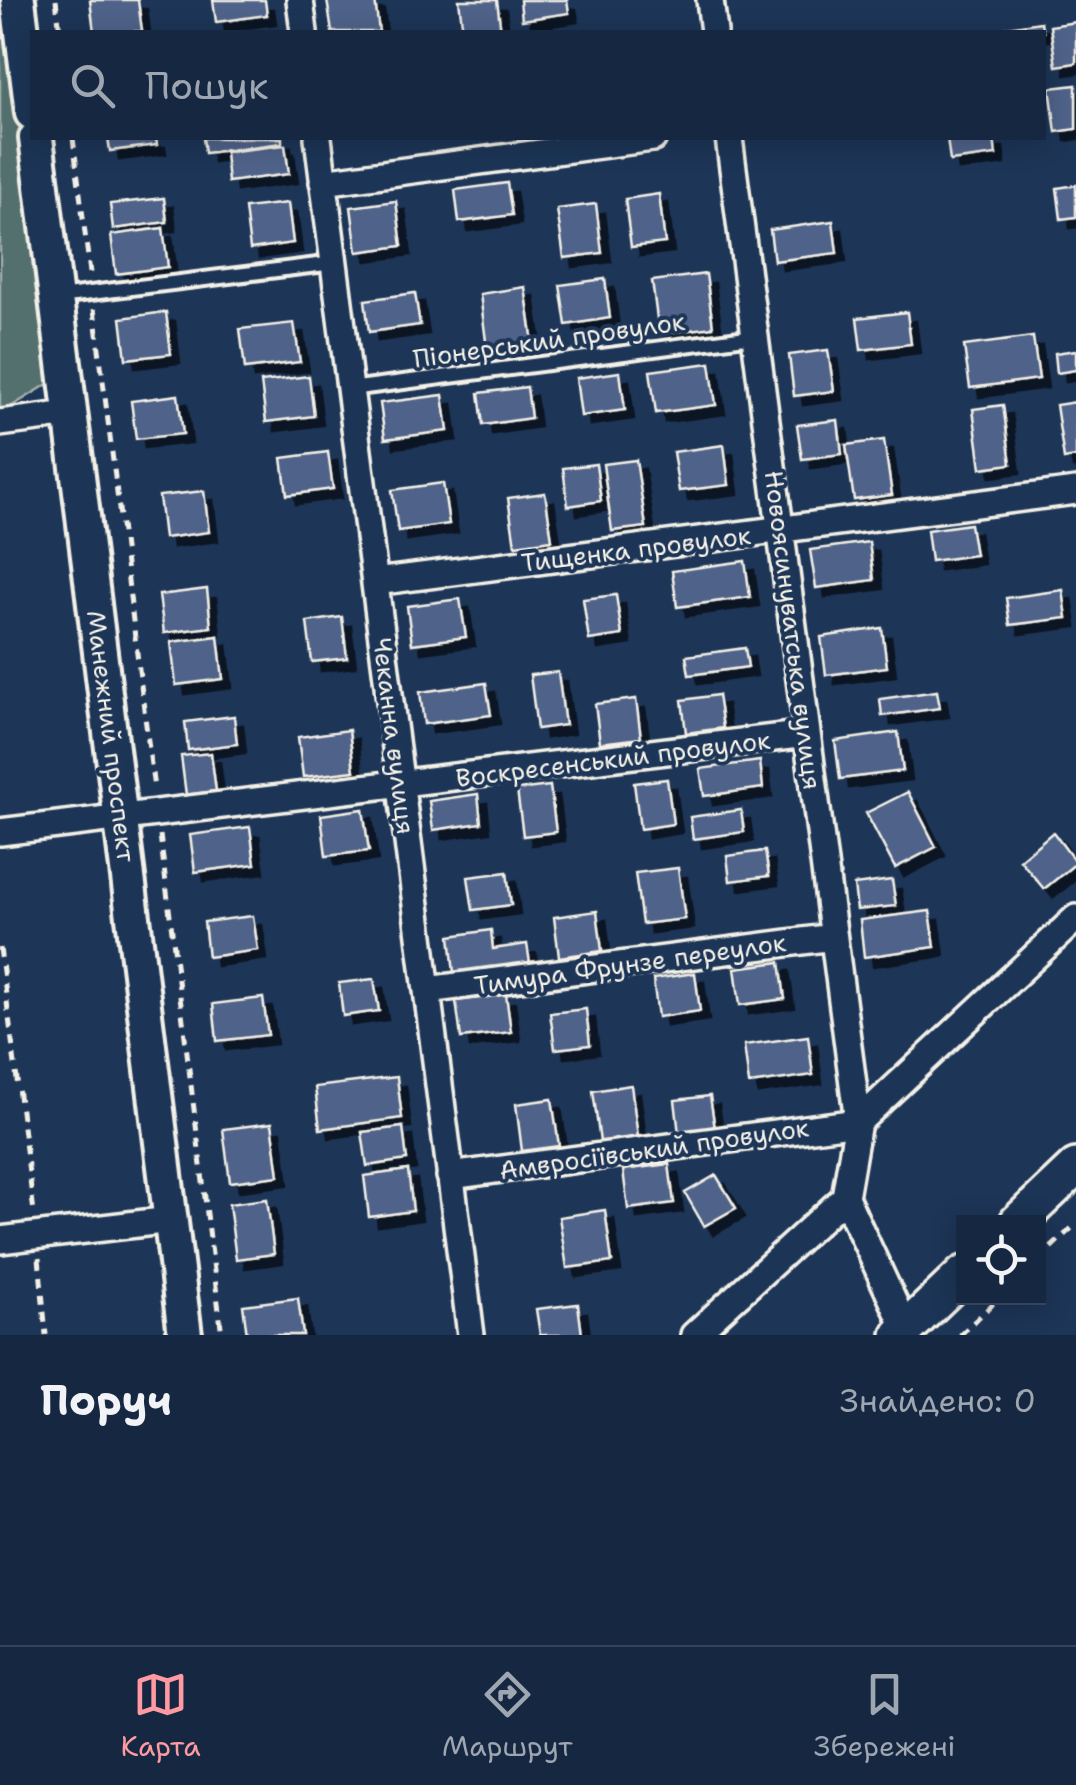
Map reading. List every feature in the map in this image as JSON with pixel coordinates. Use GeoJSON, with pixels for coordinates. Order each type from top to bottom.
{"type":"FeatureCollection","features":[{"type":"Feature","properties":{"kind":"main road"},"geometry":{"type":"LineString","coordinates":[[1025,1215],[1076,1167]]}},
{"type":"Feature","properties":{"kind":"main road"},"geometry":{"type":"LineString","coordinates":[[903,1332],[956,1282]]}},
{"type":"Feature","properties":{"kind":"street"},"geometry":{"type":"LineString","coordinates":[[300,0],[304,30]]}},
{"type":"Feature","properties":{"kind":"street"},"geometry":{"type":"LineString","coordinates":[[710,0],[714,30]]}},
{"type":"Feature","properties":{"kind":"street"},"geometry":{"type":"LineString","coordinates":[[13,9],[30,102]]}},
{"type":"Feature","properties":{"kind":"street","name":"Манежний проспект"},"geometry":{"type":"LineString","coordinates":[[36,140],[186,1335]]}},
{"type":"Feature","properties":{"kind":"street","name":"Чеканна вулиця"},"geometry":{"type":"LineString","coordinates":[[318,140],[470,1335]]}},
{"type":"Feature","properties":{"kind":"street"},"geometry":{"type":"LineString","coordinates":[[324,182],[638,140]]}},
{"type":"Feature","properties":{"kind":"street","name":"Новоясинуватська вулиця"},"geometry":{"type":"LineString","coordinates":[[729,140],[858,1122],[846,1198]]}},
{"type":"Feature","properties":{"kind":"street"},"geometry":{"type":"LineString","coordinates":[[0,423],[70,414]]}},
{"type":"Feature","properties":{"kind":"street","name":"Тищенка провулок"},"geometry":{"type":"LineString","coordinates":[[375,582],[1076,491]]}},
{"type":"Feature","properties":{"kind":"street","name":"Воскресенський провулок"},"geometry":{"type":"LineString","coordinates":[[0,832],[806,734]]}},
{"type":"Feature","properties":{"kind":"street"},"geometry":{"type":"LineString","coordinates":[[858,1122],[1076,918]]}},
{"type":"Feature","properties":{"kind":"street","name":"Тимура Фрунзе переулок"},"geometry":{"type":"LineString","coordinates":[[426,990],[833,937]]}},
{"type":"Feature","properties":{"kind":"street","name":"Амвросіївський провулок"},"geometry":{"type":"LineString","coordinates":[[450,1176],[858,1122]]}},
{"type":"Feature","properties":{"kind":"street"},"geometry":{"type":"LineString","coordinates":[[694,1335],[846,1198],[903,1332]]}},
{"type":"Feature","properties":{"kind":"street"},"geometry":{"type":"LineString","coordinates":[[0,1240],[171,1220]]}},
{"type":"Feature","properties":{"kind":"lane"},"geometry":{"type":"LineString","coordinates":[[56,297],[334,263]]}},
{"type":"Feature","properties":{"kind":"lane","name":"Пiонерський провулок"},"geometry":{"type":"LineString","coordinates":[[350,389],[754,336]]}},
{"type":"Feature","properties":{"kind":"path"},"geometry":{"type":"LineString","coordinates":[[56,0],[60,30]]}},
{"type":"Feature","properties":{"kind":"path"},"geometry":{"type":"LineString","coordinates":[[73,140],[222,1335]]}},
{"type":"Feature","properties":{"kind":"path"},"geometry":{"type":"LineString","coordinates":[[0,948],[46,1335]]}},
{"type":"Feature","properties":{"kind":"path"},"geometry":{"type":"LineString","coordinates":[[1046,1252],[1076,1224]]}},
{"type":"Feature","properties":{"kind":"path"},"geometry":{"type":"LineString","coordinates":[[960,1335],[992,1305]]}},
{"type":"Feature","properties":{"kind":"green space"},"geometry":{"type":"Polygon","coordinates":[[[0,36],[15,48],[51,382],[9,408],[0,409],[0,36]]]}},
{"type":"Feature","properties":{"kind":"building"},"geometry":{"type":"Polygon","coordinates":[[[90,0],[138,0],[142,30],[94,30],[90,0]]]}},
{"type":"Feature","properties":{"kind":"building"},"geometry":{"type":"Polygon","coordinates":[[[213,0],[265,0],[267,15],[216,22],[213,0]]]}},
{"type":"Feature","properties":{"kind":"building"},"geometry":{"type":"Polygon","coordinates":[[[327,0],[375,0],[379,30],[332,30],[327,0]]]}},
{"type":"Feature","properties":{"kind":"building"},"geometry":{"type":"Polygon","coordinates":[[[459,0],[497,0],[501,30],[463,30],[459,0]]]}},
{"type":"Feature","properties":{"kind":"building"},"geometry":{"type":"Polygon","coordinates":[[[520,0],[567,0],[569,13],[522,20],[520,0]]]}},
{"type":"Feature","properties":{"kind":"building"},"geometry":{"type":"Polygon","coordinates":[[[1041,22],[1043,30],[1008,30],[1007,27],[1041,22]]]}},
{"type":"Feature","properties":{"kind":"building"},"geometry":{"type":"Polygon","coordinates":[[[1076,22],[1076,63],[1056,66],[1050,26],[1076,22]]]}},
{"type":"Feature","properties":{"kind":"building"},"geometry":{"type":"Polygon","coordinates":[[[1076,85],[1076,129],[1056,132],[1050,88],[1076,85]]]}},
{"type":"Feature","properties":{"kind":"building"},"geometry":{"type":"Polygon","coordinates":[[[108,140],[156,140],[157,145],[110,151],[108,140]]]}},
{"type":"Feature","properties":{"kind":"building"},"geometry":{"type":"Polygon","coordinates":[[[203,140],[282,140],[282,143],[205,153],[203,140]]]}},
{"type":"Feature","properties":{"kind":"building"},"geometry":{"type":"Polygon","coordinates":[[[947,140],[994,140],[996,155],[950,161],[947,140]]]}},
{"type":"Feature","properties":{"kind":"building"},"geometry":{"type":"Polygon","coordinates":[[[285,145],[289,174],[228,182],[225,152],[285,145]]]}},
{"type":"Feature","properties":{"kind":"building"},"geometry":{"type":"Polygon","coordinates":[[[507,183],[512,215],[459,222],[455,190],[507,183]]]}},
{"type":"Feature","properties":{"kind":"building"},"geometry":{"type":"Polygon","coordinates":[[[1076,185],[1076,217],[1061,219],[1057,188],[1076,185]]]}},
{"type":"Feature","properties":{"kind":"building"},"geometry":{"type":"Polygon","coordinates":[[[659,194],[665,243],[631,247],[625,199],[659,194]]]}},
{"type":"Feature","properties":{"kind":"building"},"geometry":{"type":"Polygon","coordinates":[[[164,198],[167,222],[113,229],[110,204],[164,198]]]}},
{"type":"Feature","properties":{"kind":"building"},"geometry":{"type":"Polygon","coordinates":[[[396,201],[402,246],[357,252],[351,207],[396,201]]]}},
{"type":"Feature","properties":{"kind":"building"},"geometry":{"type":"Polygon","coordinates":[[[288,203],[293,243],[250,249],[245,208],[288,203]]]}},
{"type":"Feature","properties":{"kind":"building"},"geometry":{"type":"Polygon","coordinates":[[[596,204],[602,253],[564,258],[557,209],[596,204]]]}},
{"type":"Feature","properties":{"kind":"building"},"geometry":{"type":"Polygon","coordinates":[[[833,221],[837,253],[774,261],[770,230],[833,221]]]}},
{"type":"Feature","properties":{"kind":"building"},"geometry":{"type":"Polygon","coordinates":[[[163,228],[168,267],[116,274],[111,235],[163,228]]]}},
{"type":"Feature","properties":{"kind":"building"},"geometry":{"type":"Polygon","coordinates":[[[706,274],[713,327],[659,334],[652,281],[706,274]]]}},
{"type":"Feature","properties":{"kind":"building"},"geometry":{"type":"Polygon","coordinates":[[[605,279],[610,318],[566,325],[560,285],[605,279]]]}},
{"type":"Feature","properties":{"kind":"building"},"geometry":{"type":"Polygon","coordinates":[[[525,287],[533,343],[487,349],[480,294],[525,287]]]}},
{"type":"Feature","properties":{"kind":"building"},"geometry":{"type":"Polygon","coordinates":[[[415,293],[420,325],[369,332],[365,300],[415,293]]]}},
{"type":"Feature","properties":{"kind":"building"},"geometry":{"type":"Polygon","coordinates":[[[166,312],[171,354],[126,359],[121,318],[166,312]]]}},
{"type":"Feature","properties":{"kind":"building"},"geometry":{"type":"Polygon","coordinates":[[[907,312],[911,344],[861,350],[857,318],[907,312]]]}},
{"type":"Feature","properties":{"kind":"building"},"geometry":{"type":"Polygon","coordinates":[[[294,323],[300,362],[245,369],[240,329],[294,323]]]}},
{"type":"Feature","properties":{"kind":"building"},"geometry":{"type":"Polygon","coordinates":[[[1033,337],[1039,379],[970,388],[964,346],[1033,337]]]}},
{"type":"Feature","properties":{"kind":"building"},"geometry":{"type":"Polygon","coordinates":[[[828,350],[834,391],[794,396],[789,355],[828,350]]]}},
{"type":"Feature","properties":{"kind":"building"},"geometry":{"type":"Polygon","coordinates":[[[1076,350],[1076,370],[1057,373],[1055,353],[1076,350]]]}},
{"type":"Feature","properties":{"kind":"building"},"geometry":{"type":"Polygon","coordinates":[[[710,363],[716,405],[656,413],[650,371],[710,363]]]}},
{"type":"Feature","properties":{"kind":"building"},"geometry":{"type":"Polygon","coordinates":[[[620,372],[625,410],[581,416],[576,378],[620,372]]]}},
{"type":"Feature","properties":{"kind":"building"},"geometry":{"type":"Polygon","coordinates":[[[309,376],[314,416],[266,422],[261,382],[309,376]]]}},
{"type":"Feature","properties":{"kind":"building"},"geometry":{"type":"Polygon","coordinates":[[[527,387],[531,418],[483,425],[479,393],[527,387]]]}},
{"type":"Feature","properties":{"kind":"building"},"geometry":{"type":"Polygon","coordinates":[[[178,395],[183,434],[136,439],[131,401],[178,395]]]}},
{"type":"Feature","properties":{"kind":"building"},"geometry":{"type":"Polygon","coordinates":[[[443,395],[448,431],[385,439],[380,403],[443,395]]]}},
{"type":"Feature","properties":{"kind":"building"},"geometry":{"type":"Polygon","coordinates":[[[1076,402],[1076,457],[1064,459],[1056,405],[1076,402]]]}},
{"type":"Feature","properties":{"kind":"building"},"geometry":{"type":"Polygon","coordinates":[[[1003,405],[1011,464],[981,468],[973,409],[1003,405]]]}},
{"type":"Feature","properties":{"kind":"building"},"geometry":{"type":"Polygon","coordinates":[[[838,420],[842,454],[802,459],[797,425],[838,420]]]}},
{"type":"Feature","properties":{"kind":"building"},"geometry":{"type":"Polygon","coordinates":[[[884,440],[892,495],[854,500],[846,445],[884,440]]]}},
{"type":"Feature","properties":{"kind":"building"},"geometry":{"type":"Polygon","coordinates":[[[724,445],[729,485],[679,491],[673,452],[724,445]]]}},
{"type":"Feature","properties":{"kind":"building"},"geometry":{"type":"Polygon","coordinates":[[[328,452],[333,489],[287,495],[282,458],[328,452]]]}},
{"type":"Feature","properties":{"kind":"building"},"geometry":{"type":"Polygon","coordinates":[[[636,460],[646,527],[612,531],[603,464],[636,460]]]}},
{"type":"Feature","properties":{"kind":"building"},"geometry":{"type":"Polygon","coordinates":[[[596,464],[601,501],[568,506],[563,468],[596,464]]]}},
{"type":"Feature","properties":{"kind":"building"},"geometry":{"type":"Polygon","coordinates":[[[443,483],[449,524],[398,531],[392,490],[443,483]]]}},
{"type":"Feature","properties":{"kind":"building"},"geometry":{"type":"Polygon","coordinates":[[[204,491],[209,532],[164,538],[159,496],[204,491]]]}},
{"type":"Feature","properties":{"kind":"building"},"geometry":{"type":"Polygon","coordinates":[[[545,493],[552,540],[515,545],[508,498],[545,493]]]}},
{"type":"Feature","properties":{"kind":"building"},"geometry":{"type":"Polygon","coordinates":[[[970,524],[975,555],[931,561],[927,530],[970,524]]]}},
{"type":"Feature","properties":{"kind":"building"},"geometry":{"type":"Polygon","coordinates":[[[869,542],[874,580],[816,588],[810,550],[869,542]]]}},
{"type":"Feature","properties":{"kind":"building"},"geometry":{"type":"Polygon","coordinates":[[[745,561],[750,597],[677,607],[672,571],[745,561]]]}},
{"type":"Feature","properties":{"kind":"building"},"geometry":{"type":"Polygon","coordinates":[[[207,589],[211,627],[164,633],[159,595],[207,589]]]}},
{"type":"Feature","properties":{"kind":"building"},"geometry":{"type":"Polygon","coordinates":[[[1063,590],[1067,618],[1010,625],[1006,598],[1063,590]]]}},
{"type":"Feature","properties":{"kind":"building"},"geometry":{"type":"Polygon","coordinates":[[[616,595],[622,635],[589,640],[583,599],[616,595]]]}},
{"type":"Feature","properties":{"kind":"building"},"geometry":{"type":"Polygon","coordinates":[[[460,599],[466,637],[412,644],[407,606],[460,599]]]}},
{"type":"Feature","properties":{"kind":"building"},"geometry":{"type":"Polygon","coordinates":[[[342,617],[347,658],[312,662],[307,622],[342,617]]]}},
{"type":"Feature","properties":{"kind":"building"},"geometry":{"type":"Polygon","coordinates":[[[882,628],[887,667],[826,675],[821,637],[882,628]]]}},
{"type":"Feature","properties":{"kind":"building"},"geometry":{"type":"Polygon","coordinates":[[[218,636],[223,679],[176,685],[171,642],[218,636]]]}},
{"type":"Feature","properties":{"kind":"building"},"geometry":{"type":"Polygon","coordinates":[[[745,648],[748,667],[689,675],[686,656],[745,648]]]}},
{"type":"Feature","properties":{"kind":"building"},"geometry":{"type":"Polygon","coordinates":[[[558,672],[565,725],[537,729],[530,675],[558,672]]]}},
{"type":"Feature","properties":{"kind":"building"},"geometry":{"type":"Polygon","coordinates":[[[486,683],[491,715],[424,724],[420,692],[486,683]]]}},
{"type":"Feature","properties":{"kind":"building"},"geometry":{"type":"Polygon","coordinates":[[[937,691],[940,708],[882,716],[880,699],[937,691]]]}},
{"type":"Feature","properties":{"kind":"building"},"geometry":{"type":"Polygon","coordinates":[[[718,695],[723,728],[686,733],[682,700],[718,695]]]}},
{"type":"Feature","properties":{"kind":"building"},"geometry":{"type":"Polygon","coordinates":[[[636,699],[641,738],[600,743],[595,704],[636,699]]]}},
{"type":"Feature","properties":{"kind":"building"},"geometry":{"type":"Polygon","coordinates":[[[234,716],[237,744],[188,750],[185,722],[234,716]]]}},
{"type":"Feature","properties":{"kind":"building"},"geometry":{"type":"Polygon","coordinates":[[[349,730],[354,771],[303,777],[298,737],[349,730]]]}},
{"type":"Feature","properties":{"kind":"building"},"geometry":{"type":"Polygon","coordinates":[[[898,732],[903,771],[840,779],[835,741],[898,732]]]}},
{"type":"Feature","properties":{"kind":"building"},"geometry":{"type":"Polygon","coordinates":[[[211,753],[216,791],[186,795],[181,756],[211,753]]]}},
{"type":"Feature","properties":{"kind":"building"},"geometry":{"type":"Polygon","coordinates":[[[760,761],[763,788],[704,796],[700,769],[760,761]]]}},
{"type":"Feature","properties":{"kind":"building"},"geometry":{"type":"Polygon","coordinates":[[[667,779],[673,824],[640,829],[634,783],[667,779]]]}},
{"type":"Feature","properties":{"kind":"building"},"geometry":{"type":"Polygon","coordinates":[[[550,786],[556,832],[523,836],[517,790],[550,786]]]}},
{"type":"Feature","properties":{"kind":"building"},"geometry":{"type":"Polygon","coordinates":[[[908,792],[936,847],[895,868],[866,813],[908,792]]]}},
{"type":"Feature","properties":{"kind":"building"},"geometry":{"type":"Polygon","coordinates":[[[478,794],[481,823],[433,830],[429,801],[478,794]]]}},
{"type":"Feature","properties":{"kind":"building"},"geometry":{"type":"Polygon","coordinates":[[[363,809],[369,851],[326,856],[321,815],[363,809]]]}},
{"type":"Feature","properties":{"kind":"building"},"geometry":{"type":"Polygon","coordinates":[[[741,810],[744,832],[693,839],[690,817],[741,810]]]}},
{"type":"Feature","properties":{"kind":"building"},"geometry":{"type":"Polygon","coordinates":[[[250,827],[255,864],[195,872],[190,835],[250,827]]]}},
{"type":"Feature","properties":{"kind":"building"},"geometry":{"type":"Polygon","coordinates":[[[1053,832],[1076,863],[1044,889],[1020,860],[1053,832]]]}},
{"type":"Feature","properties":{"kind":"building"},"geometry":{"type":"Polygon","coordinates":[[[765,851],[769,876],[730,881],[727,856],[765,851]]]}},
{"type":"Feature","properties":{"kind":"building"},"geometry":{"type":"Polygon","coordinates":[[[678,868],[685,919],[642,924],[635,873],[678,868]]]}},
{"type":"Feature","properties":{"kind":"building"},"geometry":{"type":"Polygon","coordinates":[[[507,872],[511,905],[473,910],[468,877],[507,872]]]}},
{"type":"Feature","properties":{"kind":"building"},"geometry":{"type":"Polygon","coordinates":[[[892,880],[896,906],[857,910],[854,885],[892,880]]]}},
{"type":"Feature","properties":{"kind":"building"},"geometry":{"type":"Polygon","coordinates":[[[597,911],[602,951],[559,957],[554,917],[597,911]]]}},
{"type":"Feature","properties":{"kind":"building"},"geometry":{"type":"Polygon","coordinates":[[[930,911],[935,947],[864,957],[860,920],[930,911]]]}},
{"type":"Feature","properties":{"kind":"building"},"geometry":{"type":"Polygon","coordinates":[[[253,916],[258,950],[208,957],[204,922],[253,916]]]}},
{"type":"Feature","properties":{"kind":"building"},"geometry":{"type":"Polygon","coordinates":[[[491,930],[493,949],[527,944],[530,963],[454,973],[450,936],[491,930]]]}},
{"type":"Feature","properties":{"kind":"building"},"geometry":{"type":"Polygon","coordinates":[[[780,962],[785,999],[740,1005],[735,968],[780,962]]]}},
{"type":"Feature","properties":{"kind":"building"},"geometry":{"type":"Polygon","coordinates":[[[695,973],[700,1011],[658,1017],[653,979],[695,973]]]}},
{"type":"Feature","properties":{"kind":"building"},"geometry":{"type":"Polygon","coordinates":[[[374,979],[379,1011],[343,1016],[339,983],[374,979]]]}},
{"type":"Feature","properties":{"kind":"building"},"geometry":{"type":"Polygon","coordinates":[[[506,994],[511,1032],[461,1038],[456,1001],[506,994]]]}},
{"type":"Feature","properties":{"kind":"building"},"geometry":{"type":"Polygon","coordinates":[[[263,998],[268,1035],[217,1041],[213,1004],[263,998]]]}},
{"type":"Feature","properties":{"kind":"building"},"geometry":{"type":"Polygon","coordinates":[[[586,1009],[590,1045],[555,1049],[550,1013],[586,1009]]]}},
{"type":"Feature","properties":{"kind":"building"},"geometry":{"type":"Polygon","coordinates":[[[808,1036],[813,1075],[749,1084],[744,1045],[808,1036]]]}},
{"type":"Feature","properties":{"kind":"building"},"geometry":{"type":"Polygon","coordinates":[[[397,1077],[402,1118],[320,1129],[315,1087],[397,1077]]]}},
{"type":"Feature","properties":{"kind":"building"},"geometry":{"type":"Polygon","coordinates":[[[631,1085],[638,1137],[600,1142],[593,1091],[631,1085]]]}},
{"type":"Feature","properties":{"kind":"building"},"geometry":{"type":"Polygon","coordinates":[[[710,1096],[715,1129],[679,1134],[675,1100],[710,1096]]]}},
{"type":"Feature","properties":{"kind":"building"},"geometry":{"type":"Polygon","coordinates":[[[552,1099],[559,1146],[522,1151],[516,1104],[552,1099]]]}},
{"type":"Feature","properties":{"kind":"building"},"geometry":{"type":"Polygon","coordinates":[[[272,1123],[279,1176],[230,1182],[223,1129],[272,1123]]]}},
{"type":"Feature","properties":{"kind":"building"},"geometry":{"type":"Polygon","coordinates":[[[403,1127],[407,1160],[367,1166],[362,1132],[403,1127]]]}},
{"type":"Feature","properties":{"kind":"building"},"geometry":{"type":"Polygon","coordinates":[[[669,1164],[674,1203],[628,1209],[623,1170],[669,1164]]]}},
{"type":"Feature","properties":{"kind":"building"},"geometry":{"type":"Polygon","coordinates":[[[408,1170],[413,1211],[369,1217],[364,1176],[408,1170]]]}},
{"type":"Feature","properties":{"kind":"building"},"geometry":{"type":"Polygon","coordinates":[[[716,1175],[736,1208],[704,1226],[685,1193],[716,1175]]]}},
{"type":"Feature","properties":{"kind":"building"},"geometry":{"type":"Polygon","coordinates":[[[267,1199],[274,1254],[236,1259],[229,1204],[267,1199]]]}},
{"type":"Feature","properties":{"kind":"building"},"geometry":{"type":"Polygon","coordinates":[[[605,1210],[612,1262],[567,1268],[559,1217],[605,1210]]]}},
{"type":"Feature","properties":{"kind":"building"},"geometry":{"type":"Polygon","coordinates":[[[298,1298],[303,1335],[247,1335],[243,1305],[298,1298]]]}},
{"type":"Feature","properties":{"kind":"building"},"geometry":{"type":"Polygon","coordinates":[[[578,1304],[582,1335],[540,1335],[536,1309],[578,1304]]]}}]}
